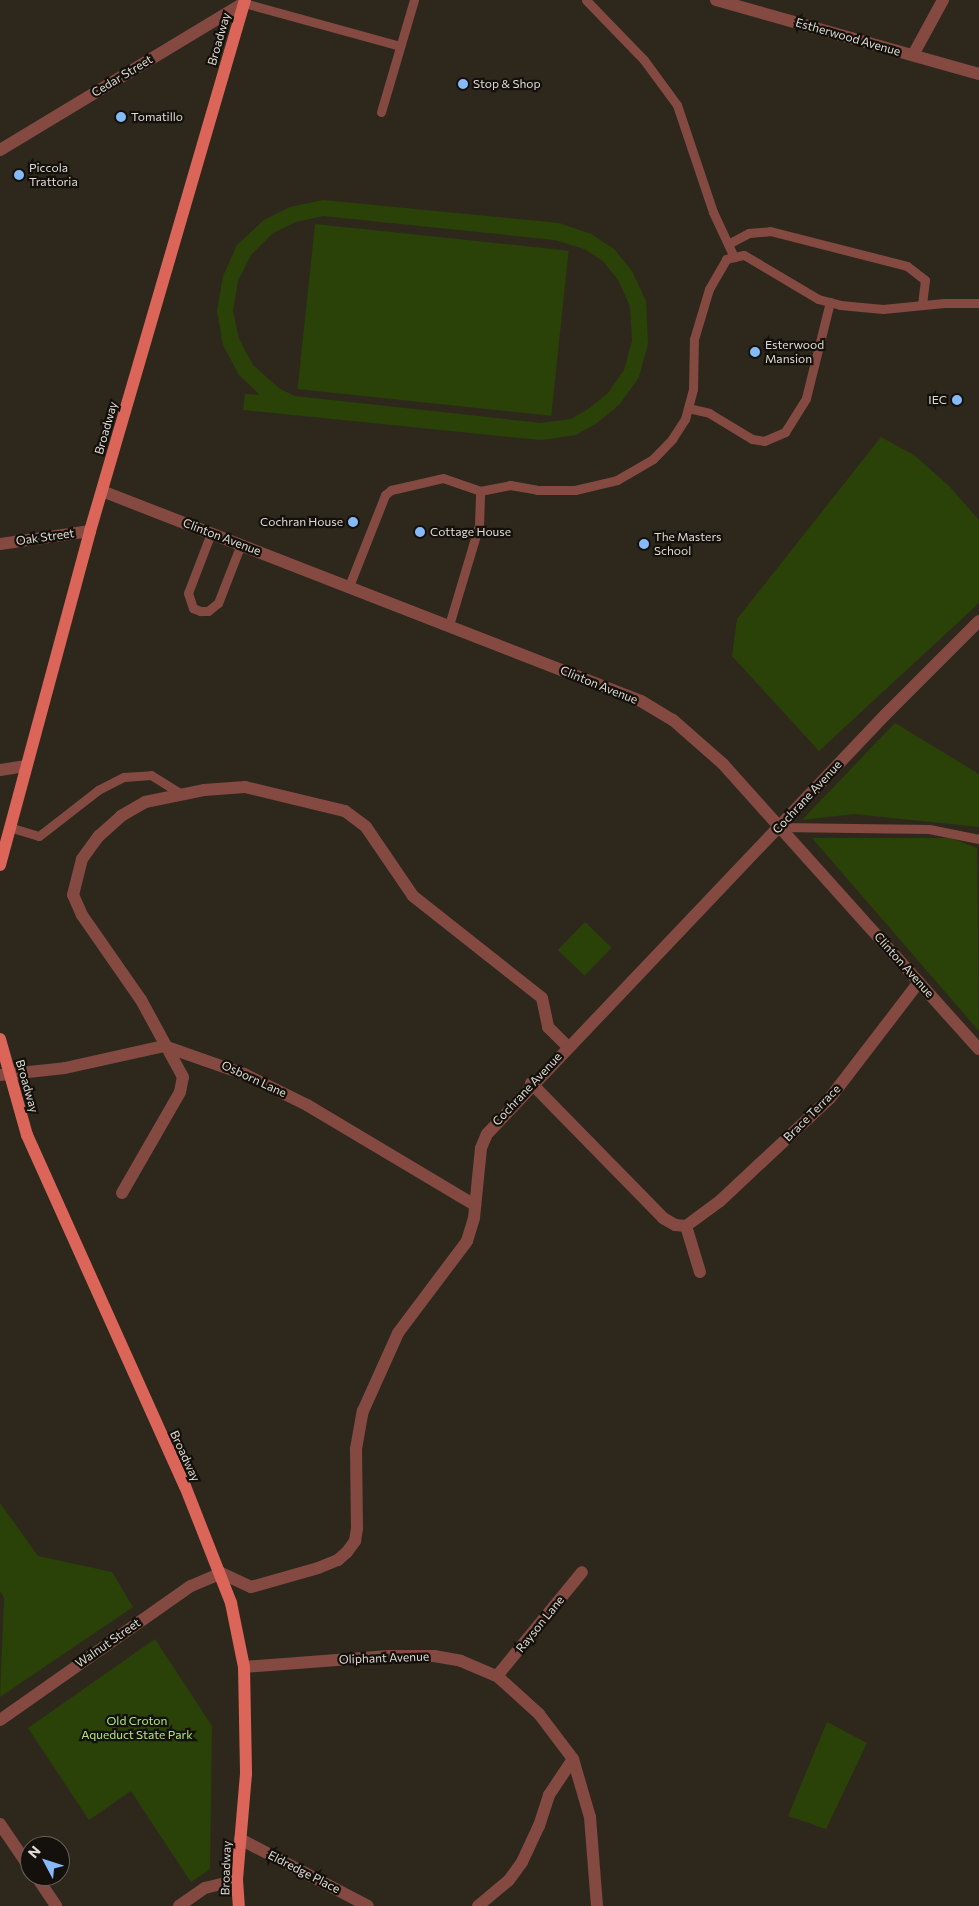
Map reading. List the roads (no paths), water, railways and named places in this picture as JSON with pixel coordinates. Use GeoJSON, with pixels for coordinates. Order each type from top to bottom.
{"type":"FeatureCollection","features":[{"type":"Feature","properties":{"kind":"main road","name":"Broadway"},"geometry":{"type":"LineString","coordinates":[[0,865],[25,766],[90,531],[244,2]]}},
{"type":"Feature","properties":{"kind":"main road","name":"Broadway"},"geometry":{"type":"LineString","coordinates":[[0,1039],[4,1075],[27,1135],[185,1486],[221,1573],[231,1603],[244,1667],[246,1774],[237,1880],[238,1906]]}},
{"type":"Feature","properties":{"kind":"street","name":"Estherwood Avenue"},"geometry":{"type":"LineString","coordinates":[[716,0],[979,74]]}},
{"type":"Feature","properties":{"kind":"street"},"geometry":{"type":"LineString","coordinates":[[913,55],[943,0]]}},
{"type":"Feature","properties":{"kind":"street","name":"Cedar Street"},"geometry":{"type":"LineString","coordinates":[[0,150],[244,2]]}},
{"type":"Feature","properties":{"kind":"street","name":"Clinton Avenue"},"geometry":{"type":"LineString","coordinates":[[102,491],[449,625],[641,702],[673,720],[711,751],[979,1049]]}},
{"type":"Feature","properties":{"kind":"street","name":"Oak Street"},"geometry":{"type":"LineString","coordinates":[[0,544],[90,531]]}},
{"type":"Feature","properties":{"kind":"street","name":"Cochrane Avenue"},"geometry":{"type":"LineString","coordinates":[[221,1573],[252,1586],[338,1560],[355,1541],[356,1449],[364,1411],[398,1333],[467,1241],[475,1205],[481,1148],[487,1134],[531,1083],[780,827],[885,714],[979,621]]}},
{"type":"Feature","properties":{"kind":"street"},"geometry":{"type":"LineString","coordinates":[[0,770],[25,766]]}},
{"type":"Feature","properties":{"kind":"street"},"geometry":{"type":"LineString","coordinates":[[122,1193],[180,1092],[183,1077],[164,1046],[141,1000],[76,905],[74,885],[82,859],[99,836],[122,816],[144,802],[182,794],[245,787],[345,811],[366,827],[414,896],[542,998],[548,1027],[567,1046]]}},
{"type":"Feature","properties":{"kind":"street","name":"Brace Terrace"},"geometry":{"type":"LineString","coordinates":[[686,1226],[720,1201],[830,1098],[919,982]]}},
{"type":"Feature","properties":{"kind":"street"},"geometry":{"type":"LineString","coordinates":[[4,1075],[65,1068],[164,1046]]}},
{"type":"Feature","properties":{"kind":"street","name":"Osborn Lane"},"geometry":{"type":"LineString","coordinates":[[164,1046],[244,1074],[307,1105],[475,1205]]}},
{"type":"Feature","properties":{"kind":"street"},"geometry":{"type":"LineString","coordinates":[[531,1083],[663,1218],[675,1225],[686,1226],[700,1272]]}},
{"type":"Feature","properties":{"kind":"street","name":"Rayson Lane"},"geometry":{"type":"LineString","coordinates":[[497,1676],[582,1572]]}},
{"type":"Feature","properties":{"kind":"street","name":"Walnut Street"},"geometry":{"type":"LineString","coordinates":[[0,1720],[191,1586],[221,1573]]}},
{"type":"Feature","properties":{"kind":"street","name":"Oliphant Avenue"},"geometry":{"type":"LineString","coordinates":[[244,1667],[390,1656],[434,1656],[461,1661],[497,1676],[539,1714],[573,1758],[590,1817],[597,1906]]}},
{"type":"Feature","properties":{"kind":"street"},"geometry":{"type":"LineString","coordinates":[[478,1906],[509,1880],[522,1862],[540,1826],[549,1795],[573,1758]]}},
{"type":"Feature","properties":{"kind":"street"},"geometry":{"type":"LineString","coordinates":[[0,1824],[20,1853]]}},
{"type":"Feature","properties":{"kind":"street","name":"Eldredge Place"},"geometry":{"type":"LineString","coordinates":[[240,1839],[368,1906]]}},
{"type":"Feature","properties":{"kind":"street"},"geometry":{"type":"LineString","coordinates":[[179,1906],[206,1888],[237,1880]]}},
{"type":"Feature","properties":{"kind":"street"},"geometry":{"type":"LineString","coordinates":[[43,1886],[56,1906]]}},
{"type":"Feature","properties":{"kind":"lane"},"geometry":{"type":"LineString","coordinates":[[381,112],[414,0]]}},
{"type":"Feature","properties":{"kind":"lane"},"geometry":{"type":"LineString","coordinates":[[586,0],[644,60],[677,105],[713,212],[734,257]]}},
{"type":"Feature","properties":{"kind":"lane"},"geometry":{"type":"LineString","coordinates":[[244,2],[400,46]]}},
{"type":"Feature","properties":{"kind":"lane"},"geometry":{"type":"LineString","coordinates":[[728,244],[749,233],[770,231],[907,266],[925,280],[922,305]]}},
{"type":"Feature","properties":{"kind":"lane"},"geometry":{"type":"LineString","coordinates":[[349,586],[385,495],[391,490],[443,478],[480,491],[510,485],[537,490],[575,490],[617,480],[653,459],[672,439],[688,408],[693,389],[694,339],[709,289],[726,259],[744,255],[818,299],[830,302],[882,309],[922,305],[979,303]]}},
{"type":"Feature","properties":{"kind":"lane"},"geometry":{"type":"LineString","coordinates":[[688,408],[709,413],[752,439],[764,441],[785,432],[806,398],[830,302]]}},
{"type":"Feature","properties":{"kind":"lane"},"geometry":{"type":"LineString","coordinates":[[449,625],[478,525],[480,491]]}},
{"type":"Feature","properties":{"kind":"lane"},"geometry":{"type":"LineString","coordinates":[[211,533],[188,593],[193,608],[200,611],[208,611],[218,604],[241,544]]}},
{"type":"Feature","properties":{"kind":"lane"},"geometry":{"type":"LineString","coordinates":[[9,827],[38,836],[98,790],[124,777],[151,775],[182,794]]}},
{"type":"Feature","properties":{"kind":"lane"},"geometry":{"type":"LineString","coordinates":[[780,827],[929,829],[979,839]]}},
{"type":"Feature","properties":{"kind":"place","name":"Stop & Shop"},"geometry":{"type":"Point","coordinates":[463,84]}},
{"type":"Feature","properties":{"kind":"place","name":"Tomatillo"},"geometry":{"type":"Point","coordinates":[121,117]}},
{"type":"Feature","properties":{"kind":"place","name":"Piccola Trattoria"},"geometry":{"type":"Point","coordinates":[19,175]}},
{"type":"Feature","properties":{"kind":"place","name":"Esterwood Mansion"},"geometry":{"type":"Point","coordinates":[755,352]}},
{"type":"Feature","properties":{"kind":"place","name":"IEC"},"geometry":{"type":"Point","coordinates":[957,400]}},
{"type":"Feature","properties":{"kind":"place","name":"Cochran House"},"geometry":{"type":"Point","coordinates":[353,522]}},
{"type":"Feature","properties":{"kind":"place","name":"Cottage House"},"geometry":{"type":"Point","coordinates":[420,532]}},
{"type":"Feature","properties":{"kind":"place","name":"The Masters School"},"geometry":{"type":"Point","coordinates":[644,544]}},
{"type":"Feature","properties":{"kind":"park label","name":"Old Croton Aqueduct State Park"},"geometry":{"type":"Point","coordinates":[137,1728]}}]}
